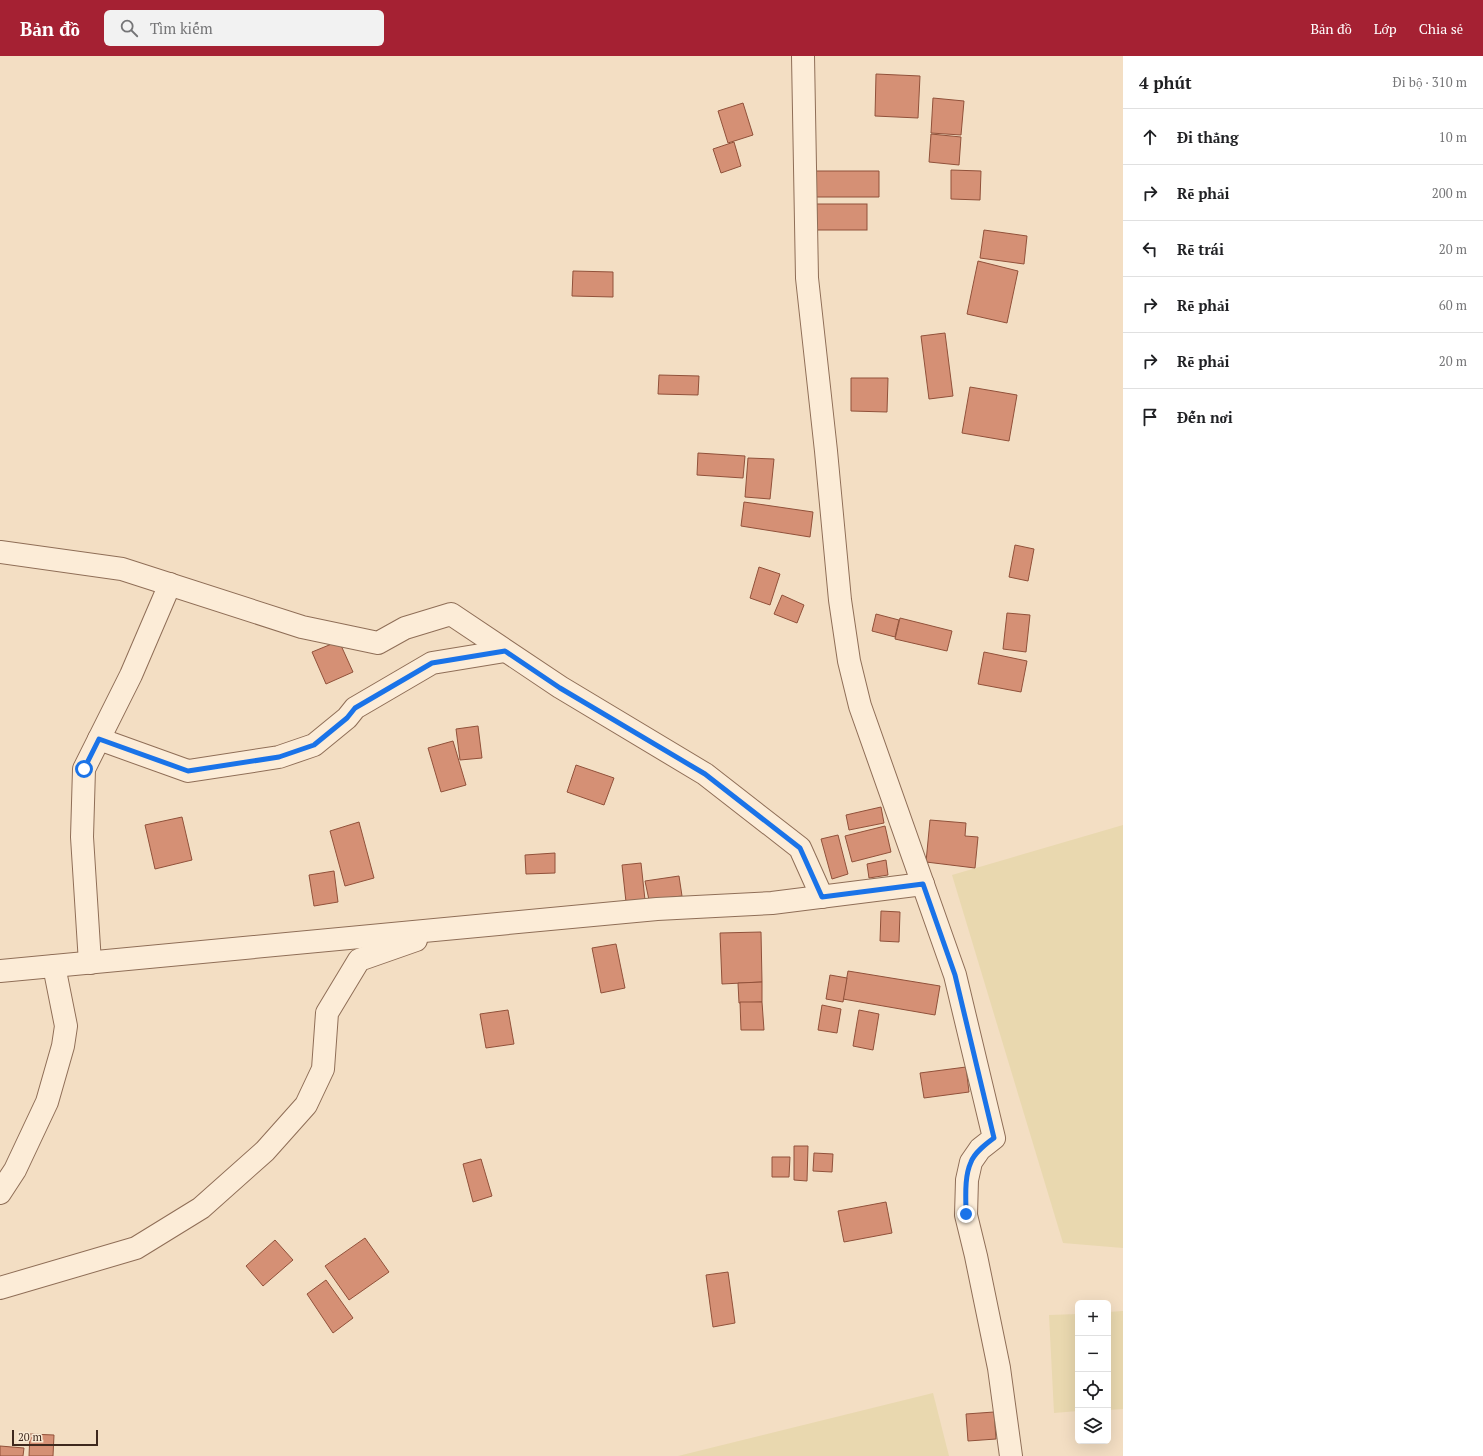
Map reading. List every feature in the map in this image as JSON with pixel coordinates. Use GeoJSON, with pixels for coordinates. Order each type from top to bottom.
{"type":"FeatureCollection","features":[{"type":"Feature","properties":{"kind":"street"},"geometry":{"type":"LineString","coordinates":[[803,56],[807,278],[826,451],[840,600],[849,661],[860,706],[884,778],[955,975],[994,1138],[980,1149],[971,1162],[967,1180],[966,1214],[999,1368],[1011,1456]]}},
{"type":"Feature","properties":{"kind":"street"},"geometry":{"type":"LineString","coordinates":[[0,552],[122,568],[302,627],[378,643],[405,628],[451,614],[560,688],[705,774],[800,848],[822,897]]}},
{"type":"Feature","properties":{"kind":"street"},"geometry":{"type":"LineString","coordinates":[[90,963],[82,837],[84,769],[131,675],[170,584]]}},
{"type":"Feature","properties":{"kind":"street"},"geometry":{"type":"LineString","coordinates":[[99,739],[188,771],[279,757],[314,745],[347,718],[355,708],[432,663],[505,651]]}},
{"type":"Feature","properties":{"kind":"street"},"geometry":{"type":"LineString","coordinates":[[0,971],[658,909],[772,903],[923,884]]}},
{"type":"Feature","properties":{"kind":"street"},"geometry":{"type":"LineString","coordinates":[[0,1288],[136,1248],[201,1208],[265,1151],[306,1105],[323,1068],[327,1013],[359,960],[447,929]]}},
{"type":"Feature","properties":{"kind":"street"},"geometry":{"type":"LineString","coordinates":[[0,1193],[15,1170],[48,1102],[63,1046],[66,1026],[54,966]]}},
{"type":"Feature","properties":{"kind":"shaded area"},"geometry":{"type":"Polygon","coordinates":[[[1123,825],[1123,1248],[1063,1243],[952,875],[1123,825]]]}},
{"type":"Feature","properties":{"kind":"shaded area"},"geometry":{"type":"Polygon","coordinates":[[[1123,1311],[1123,1409],[1111,1410],[1111,1336],[1111,1312],[1123,1311]]]}},
{"type":"Feature","properties":{"kind":"shaded area"},"geometry":{"type":"Polygon","coordinates":[[[1075,1314],[1075,1411],[1054,1413],[1049,1315],[1075,1314]]]}},
{"type":"Feature","properties":{"kind":"shaded area"},"geometry":{"type":"Polygon","coordinates":[[[933,1393],[949,1456],[678,1456],[933,1393]]]}},
{"type":"Feature","properties":{"kind":"building"},"geometry":{"type":"Polygon","coordinates":[[[876,74],[920,76],[918,118],[875,116],[876,74]]]}},
{"type":"Feature","properties":{"kind":"building"},"geometry":{"type":"Polygon","coordinates":[[[933,98],[964,101],[961,135],[931,133],[933,98]]]}},
{"type":"Feature","properties":{"kind":"building"},"geometry":{"type":"Polygon","coordinates":[[[743,103],[753,135],[728,143],[718,111],[743,103]]]}},
{"type":"Feature","properties":{"kind":"building"},"geometry":{"type":"Polygon","coordinates":[[[931,134],[961,137],[959,165],[929,162],[931,134]]]}},
{"type":"Feature","properties":{"kind":"building"},"geometry":{"type":"Polygon","coordinates":[[[734,142],[741,166],[721,173],[713,149],[734,142]]]}},
{"type":"Feature","properties":{"kind":"building"},"geometry":{"type":"Polygon","coordinates":[[[951,170],[981,171],[980,200],[951,199],[951,170]]]}},
{"type":"Feature","properties":{"kind":"building"},"geometry":{"type":"Polygon","coordinates":[[[813,171],[879,171],[879,197],[814,197],[813,171]]]}},
{"type":"Feature","properties":{"kind":"building"},"geometry":{"type":"Polygon","coordinates":[[[815,204],[867,204],[867,230],[815,230],[815,204]]]}},
{"type":"Feature","properties":{"kind":"building"},"geometry":{"type":"Polygon","coordinates":[[[984,230],[1027,236],[1024,264],[980,258],[984,230]]]}},
{"type":"Feature","properties":{"kind":"building"},"geometry":{"type":"Polygon","coordinates":[[[978,261],[1018,271],[1007,323],[967,314],[978,261]]]}},
{"type":"Feature","properties":{"kind":"building"},"geometry":{"type":"Polygon","coordinates":[[[573,271],[613,272],[613,297],[572,296],[573,271]]]}},
{"type":"Feature","properties":{"kind":"building"},"geometry":{"type":"Polygon","coordinates":[[[945,333],[953,396],[929,399],[921,336],[945,333]]]}},
{"type":"Feature","properties":{"kind":"building"},"geometry":{"type":"Polygon","coordinates":[[[659,375],[699,376],[698,395],[658,394],[659,375]]]}},
{"type":"Feature","properties":{"kind":"building"},"geometry":{"type":"Polygon","coordinates":[[[851,378],[888,378],[887,412],[851,411],[851,378]]]}},
{"type":"Feature","properties":{"kind":"building"},"geometry":{"type":"Polygon","coordinates":[[[970,387],[1017,395],[1009,441],[962,433],[970,387]]]}},
{"type":"Feature","properties":{"kind":"building"},"geometry":{"type":"Polygon","coordinates":[[[698,453],[745,456],[743,478],[697,475],[698,453]]]}},
{"type":"Feature","properties":{"kind":"building"},"geometry":{"type":"Polygon","coordinates":[[[748,458],[774,459],[770,499],[745,497],[748,458]]]}},
{"type":"Feature","properties":{"kind":"building"},"geometry":{"type":"Polygon","coordinates":[[[744,502],[813,512],[810,537],[741,526],[744,502]]]}},
{"type":"Feature","properties":{"kind":"building"},"geometry":{"type":"Polygon","coordinates":[[[1015,545],[1034,549],[1028,581],[1009,577],[1015,545]]]}},
{"type":"Feature","properties":{"kind":"building"},"geometry":{"type":"Polygon","coordinates":[[[759,567],[780,574],[770,605],[750,598],[759,567]]]}},
{"type":"Feature","properties":{"kind":"building"},"geometry":{"type":"Polygon","coordinates":[[[782,595],[804,605],[797,623],[774,614],[782,595]]]}},
{"type":"Feature","properties":{"kind":"building"},"geometry":{"type":"Polygon","coordinates":[[[1007,613],[1030,615],[1026,652],[1003,649],[1007,613]]]}},
{"type":"Feature","properties":{"kind":"building"},"geometry":{"type":"Polygon","coordinates":[[[876,614],[899,620],[895,637],[872,631],[876,614]]]}},
{"type":"Feature","properties":{"kind":"building"},"geometry":{"type":"Polygon","coordinates":[[[900,618],[952,631],[947,651],[895,639],[900,618]]]}},
{"type":"Feature","properties":{"kind":"building"},"geometry":{"type":"Polygon","coordinates":[[[339,641],[353,672],[326,684],[312,652],[339,641]]]}},
{"type":"Feature","properties":{"kind":"building"},"geometry":{"type":"Polygon","coordinates":[[[984,652],[1027,661],[1021,692],[978,684],[984,652]]]}},
{"type":"Feature","properties":{"kind":"building"},"geometry":{"type":"Polygon","coordinates":[[[478,726],[482,758],[460,760],[456,729],[478,726]]]}},
{"type":"Feature","properties":{"kind":"building"},"geometry":{"type":"Polygon","coordinates":[[[453,741],[466,785],[441,792],[428,748],[453,741]]]}},
{"type":"Feature","properties":{"kind":"building"},"geometry":{"type":"Polygon","coordinates":[[[576,765],[614,778],[604,805],[567,792],[576,765]]]}},
{"type":"Feature","properties":{"kind":"building"},"geometry":{"type":"Polygon","coordinates":[[[881,807],[884,823],[849,830],[846,815],[881,807]]]}},
{"type":"Feature","properties":{"kind":"building"},"geometry":{"type":"Polygon","coordinates":[[[182,817],[192,860],[155,869],[145,825],[182,817]]]}},
{"type":"Feature","properties":{"kind":"building"},"geometry":{"type":"Polygon","coordinates":[[[930,820],[966,823],[965,836],[978,837],[975,868],[926,862],[930,820]]]}},
{"type":"Feature","properties":{"kind":"building"},"geometry":{"type":"Polygon","coordinates":[[[359,822],[374,878],[345,886],[330,831],[359,822]]]}},
{"type":"Feature","properties":{"kind":"building"},"geometry":{"type":"Polygon","coordinates":[[[885,826],[891,852],[852,862],[845,836],[885,826]]]}},
{"type":"Feature","properties":{"kind":"building"},"geometry":{"type":"Polygon","coordinates":[[[838,835],[848,874],[832,879],[821,839],[838,835]]]}},
{"type":"Feature","properties":{"kind":"building"},"geometry":{"type":"Polygon","coordinates":[[[555,853],[555,873],[526,874],[525,855],[555,853]]]}},
{"type":"Feature","properties":{"kind":"building"},"geometry":{"type":"Polygon","coordinates":[[[886,860],[888,875],[869,878],[867,864],[886,860]]]}},
{"type":"Feature","properties":{"kind":"building"},"geometry":{"type":"Polygon","coordinates":[[[641,863],[645,900],[626,902],[622,865],[641,863]]]}},
{"type":"Feature","properties":{"kind":"building"},"geometry":{"type":"Polygon","coordinates":[[[334,871],[338,902],[314,906],[309,875],[334,871]]]}},
{"type":"Feature","properties":{"kind":"building"},"geometry":{"type":"Polygon","coordinates":[[[679,876],[682,896],[649,900],[645,881],[679,876]]]}},
{"type":"Feature","properties":{"kind":"building"},"geometry":{"type":"Polygon","coordinates":[[[881,911],[900,912],[899,942],[880,941],[881,911]]]}},
{"type":"Feature","properties":{"kind":"building"},"geometry":{"type":"Polygon","coordinates":[[[761,932],[762,982],[722,984],[720,933],[761,932]]]}},
{"type":"Feature","properties":{"kind":"building"},"geometry":{"type":"Polygon","coordinates":[[[616,944],[625,988],[601,993],[592,948],[616,944]]]}},
{"type":"Feature","properties":{"kind":"building"},"geometry":{"type":"Polygon","coordinates":[[[848,971],[940,986],[935,1015],[843,999],[848,971]]]}},
{"type":"Feature","properties":{"kind":"building"},"geometry":{"type":"Polygon","coordinates":[[[830,975],[847,978],[843,1002],[826,999],[830,975]]]}},
{"type":"Feature","properties":{"kind":"building"},"geometry":{"type":"Polygon","coordinates":[[[762,982],[762,1002],[739,1003],[738,983],[762,982]]]}},
{"type":"Feature","properties":{"kind":"building"},"geometry":{"type":"Polygon","coordinates":[[[740,1002],[762,1002],[764,1030],[741,1030],[740,1002]]]}},
{"type":"Feature","properties":{"kind":"building"},"geometry":{"type":"Polygon","coordinates":[[[822,1005],[841,1009],[837,1033],[818,1030],[822,1005]]]}},
{"type":"Feature","properties":{"kind":"building"},"geometry":{"type":"Polygon","coordinates":[[[508,1010],[514,1044],[486,1048],[480,1014],[508,1010]]]}},
{"type":"Feature","properties":{"kind":"building"},"geometry":{"type":"Polygon","coordinates":[[[859,1010],[879,1014],[873,1050],[853,1046],[859,1010]]]}},
{"type":"Feature","properties":{"kind":"building"},"geometry":{"type":"Polygon","coordinates":[[[966,1067],[969,1092],[924,1098],[920,1073],[966,1067]]]}},
{"type":"Feature","properties":{"kind":"building"},"geometry":{"type":"Polygon","coordinates":[[[794,1146],[808,1146],[807,1181],[794,1180],[794,1146]]]}},
{"type":"Feature","properties":{"kind":"building"},"geometry":{"type":"Polygon","coordinates":[[[814,1153],[833,1154],[832,1172],[813,1171],[814,1153]]]}},
{"type":"Feature","properties":{"kind":"building"},"geometry":{"type":"Polygon","coordinates":[[[772,1157],[790,1157],[789,1177],[772,1177],[772,1157]]]}},
{"type":"Feature","properties":{"kind":"building"},"geometry":{"type":"Polygon","coordinates":[[[481,1159],[492,1196],[473,1202],[463,1164],[481,1159]]]}},
{"type":"Feature","properties":{"kind":"building"},"geometry":{"type":"Polygon","coordinates":[[[886,1202],[892,1233],[844,1242],[838,1211],[886,1202]]]}},
{"type":"Feature","properties":{"kind":"building"},"geometry":{"type":"Polygon","coordinates":[[[365,1238],[389,1272],[349,1300],[325,1266],[365,1238]]]}},
{"type":"Feature","properties":{"kind":"building"},"geometry":{"type":"Polygon","coordinates":[[[275,1240],[293,1260],[263,1286],[246,1266],[275,1240]]]}},
{"type":"Feature","properties":{"kind":"building"},"geometry":{"type":"Polygon","coordinates":[[[728,1272],[735,1323],[713,1327],[706,1275],[728,1272]]]}},
{"type":"Feature","properties":{"kind":"building"},"geometry":{"type":"Polygon","coordinates":[[[326,1280],[353,1318],[333,1333],[307,1294],[326,1280]]]}},
{"type":"Feature","properties":{"kind":"building"},"geometry":{"type":"Polygon","coordinates":[[[994,1412],[996,1439],[968,1441],[966,1414],[994,1412]]]}},
{"type":"Feature","properties":{"kind":"building"},"geometry":{"type":"Polygon","coordinates":[[[30,1434],[54,1435],[53,1456],[29,1456],[30,1434]]]}},
{"type":"Feature","properties":{"kind":"building"},"geometry":{"type":"Polygon","coordinates":[[[0,1446],[24,1448],[23,1456],[0,1456],[0,1446]]]}},
{"type":"Feature","properties":{"kind":"route"},"geometry":{"type":"LineString","coordinates":[[84,769],[99,739],[188,771],[279,757],[314,745],[347,718],[355,708],[432,663],[505,651],[560,688],[705,774],[800,848],[822,897],[923,884],[955,975],[994,1138],[980,1149],[971,1162],[967,1180],[966,1214]]}}]}
